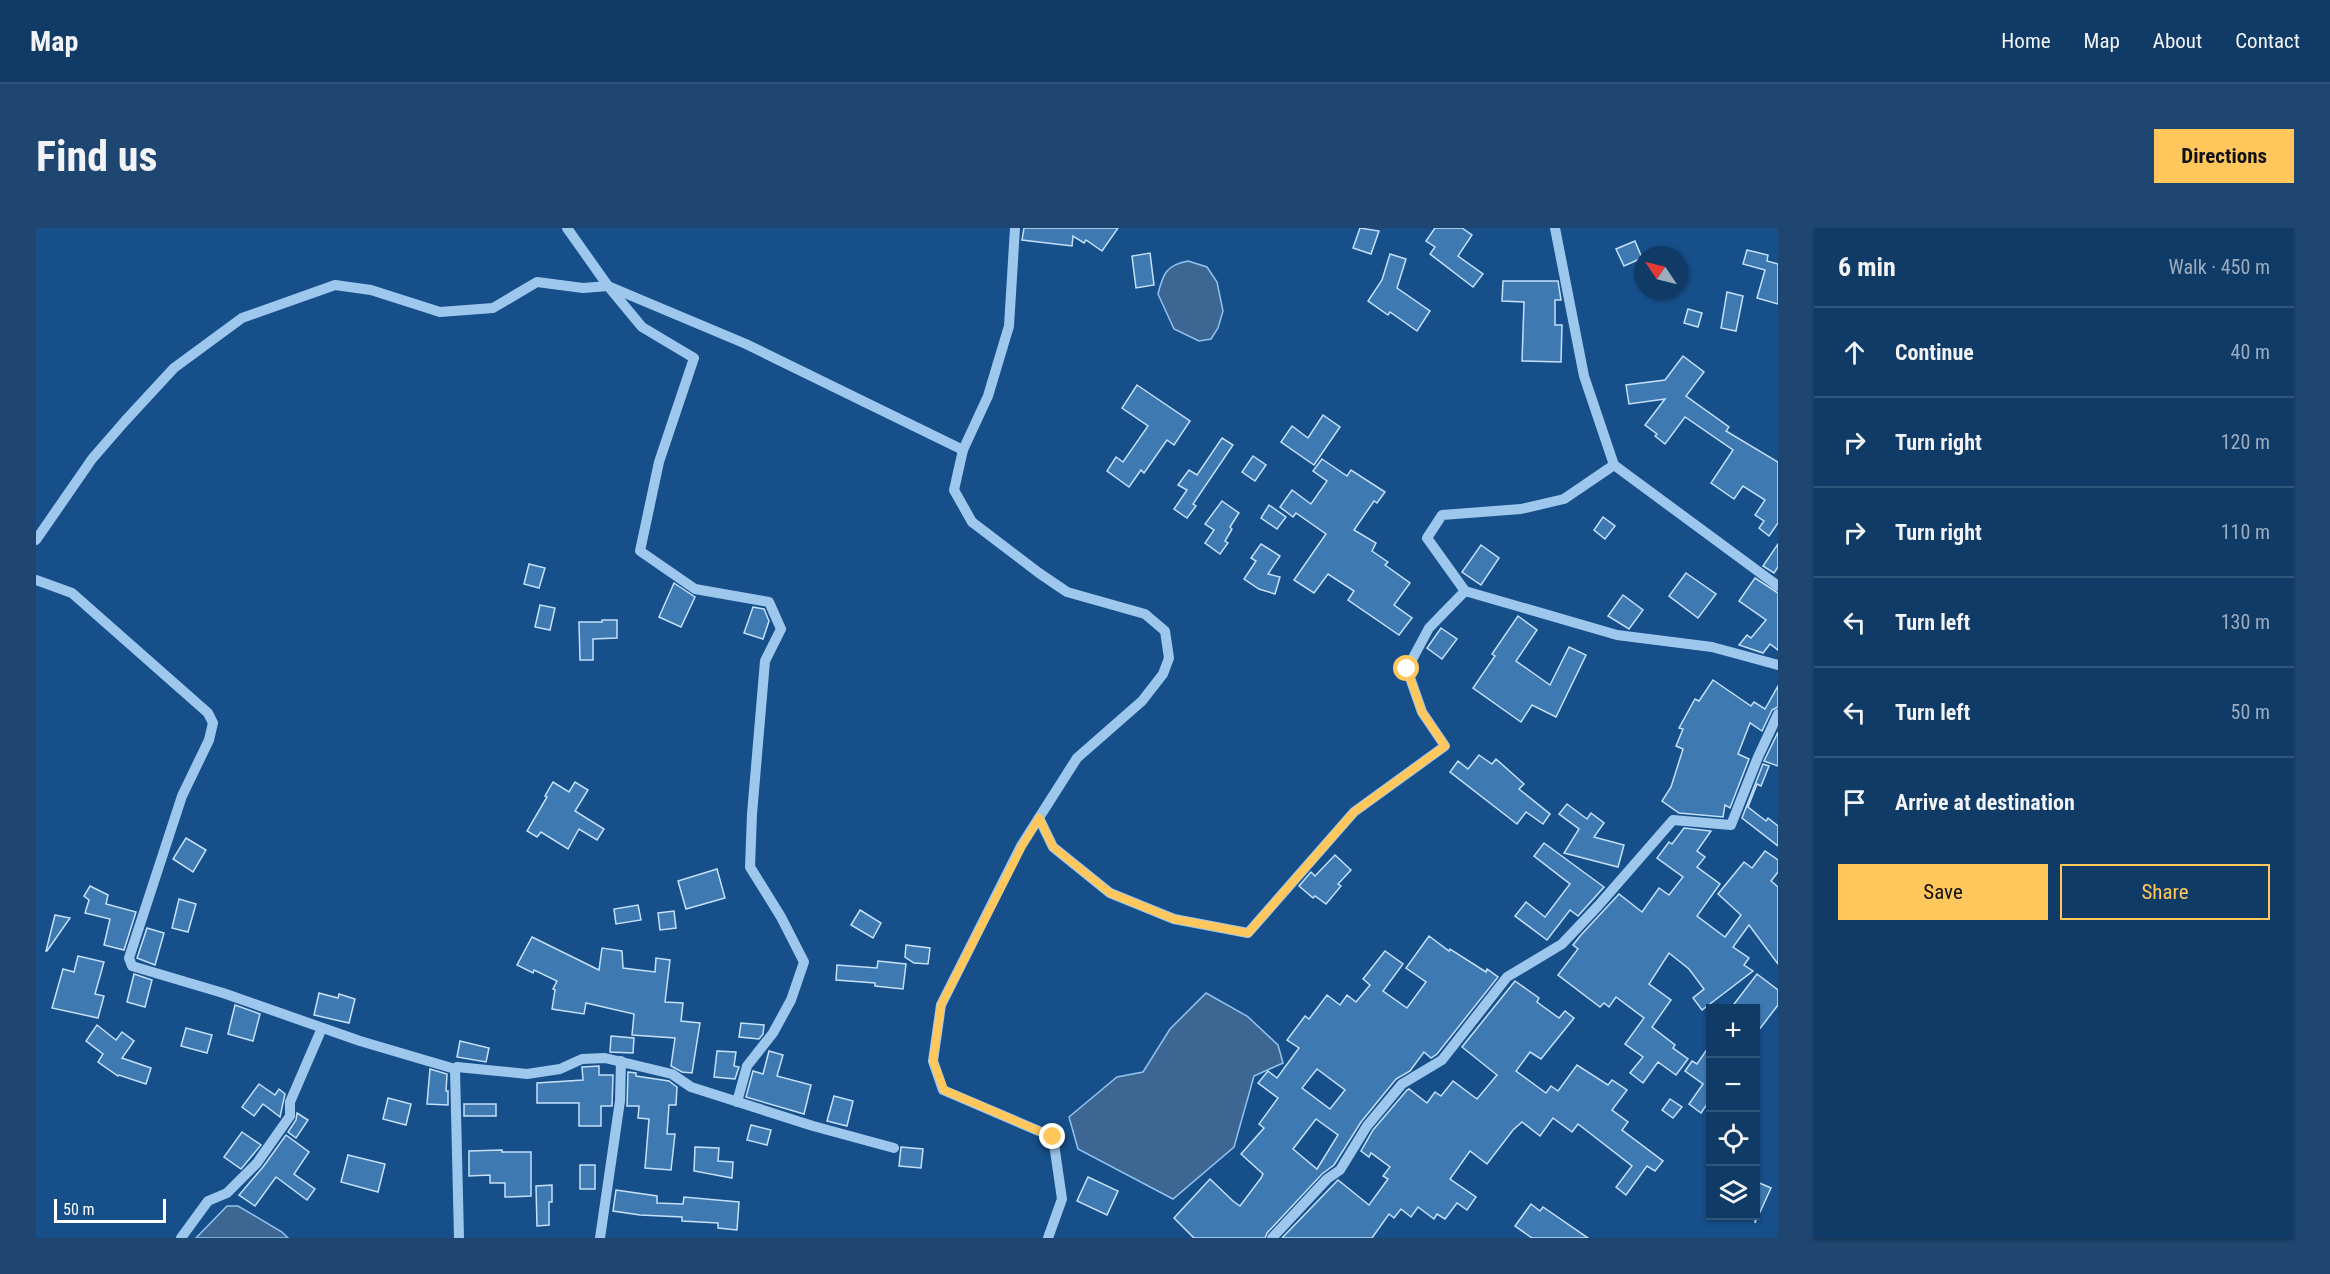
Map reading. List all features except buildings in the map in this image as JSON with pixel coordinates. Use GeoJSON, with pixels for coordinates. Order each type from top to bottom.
{"type":"FeatureCollection","features":[{"type":"Feature","properties":{"kind":"street"},"geometry":{"type":"LineString","coordinates":[[567,228],[608,286],[642,327],[694,358],[659,462],[640,551],[694,589],[769,602],[782,628],[765,661],[752,814],[750,867],[782,917],[804,962],[791,1000],[773,1033],[747,1066],[737,1102]]}},
{"type":"Feature","properties":{"kind":"street"},"geometry":{"type":"LineString","coordinates":[[1015,228],[1009,326],[988,396],[963,450],[954,490],[972,522],[1068,592],[1145,614],[1165,631],[1169,658],[1163,674],[1142,701],[1077,758],[1022,846],[941,1005],[933,1061],[944,1090],[1053,1137],[1062,1199],[1048,1238]]}},
{"type":"Feature","properties":{"kind":"street"},"geometry":{"type":"LineString","coordinates":[[1555,228],[1584,376],[1614,465],[1778,586]]}},
{"type":"Feature","properties":{"kind":"street"},"geometry":{"type":"LineString","coordinates":[[36,540],[92,459],[174,368],[242,318],[335,285],[371,290],[440,312],[493,308],[537,282],[583,288],[608,286],[746,344],[963,450]]}},
{"type":"Feature","properties":{"kind":"street"},"geometry":{"type":"LineString","coordinates":[[1614,465],[1564,499],[1521,509],[1442,515],[1427,538],[1465,591],[1617,635],[1712,647],[1778,665]]}},
{"type":"Feature","properties":{"kind":"street"},"geometry":{"type":"LineString","coordinates":[[36,580],[72,593],[208,713],[213,723],[209,740],[182,796],[129,958],[132,966],[223,993],[322,1028],[455,1069],[457,1067],[527,1074],[560,1069],[582,1059],[605,1058],[672,1074],[691,1087],[813,1126],[894,1148]]}},
{"type":"Feature","properties":{"kind":"street"},"geometry":{"type":"LineString","coordinates":[[1039,818],[1053,847],[1110,893],[1174,919],[1248,933],[1354,812],[1445,746],[1422,712],[1407,669],[1429,628],[1465,591]]}},
{"type":"Feature","properties":{"kind":"street"},"geometry":{"type":"LineString","coordinates":[[1272,1238],[1327,1179],[1340,1170],[1367,1126],[1402,1084],[1442,1060],[1507,977],[1562,944],[1673,820],[1731,825],[1778,714]]}},
{"type":"Feature","properties":{"kind":"street"},"geometry":{"type":"LineString","coordinates":[[181,1238],[208,1201],[227,1193],[257,1163],[290,1116],[290,1102],[322,1028]]}},
{"type":"Feature","properties":{"kind":"street"},"geometry":{"type":"LineString","coordinates":[[600,1238],[620,1101],[621,1062]]}},
{"type":"Feature","properties":{"kind":"street"},"geometry":{"type":"LineString","coordinates":[[455,1069],[459,1238]]}},
{"type":"Feature","properties":{"kind":"water"},"geometry":{"type":"Polygon","coordinates":[[[1188,261],[1207,267],[1217,282],[1223,311],[1218,328],[1211,339],[1199,341],[1174,329],[1158,294],[1162,281],[1170,268],[1188,261]]]}},
{"type":"Feature","properties":{"kind":"water"},"geometry":{"type":"Polygon","coordinates":[[[1206,993],[1247,1016],[1278,1045],[1283,1063],[1254,1076],[1234,1147],[1173,1199],[1078,1149],[1069,1117],[1117,1077],[1143,1072],[1170,1029],[1206,993]]]}},
{"type":"Feature","properties":{"kind":"water"},"geometry":{"type":"Polygon","coordinates":[[[227,1206],[238,1206],[282,1232],[288,1238],[196,1238],[227,1206]]]}},
{"type":"Feature","properties":{"kind":"route"},"geometry":{"type":"LineString","coordinates":[[1053,1137],[944,1090],[933,1061],[941,1005],[1022,846],[1039,818],[1053,847],[1110,893],[1174,919],[1248,933],[1354,812],[1445,746],[1422,712],[1407,669]]}}]}
